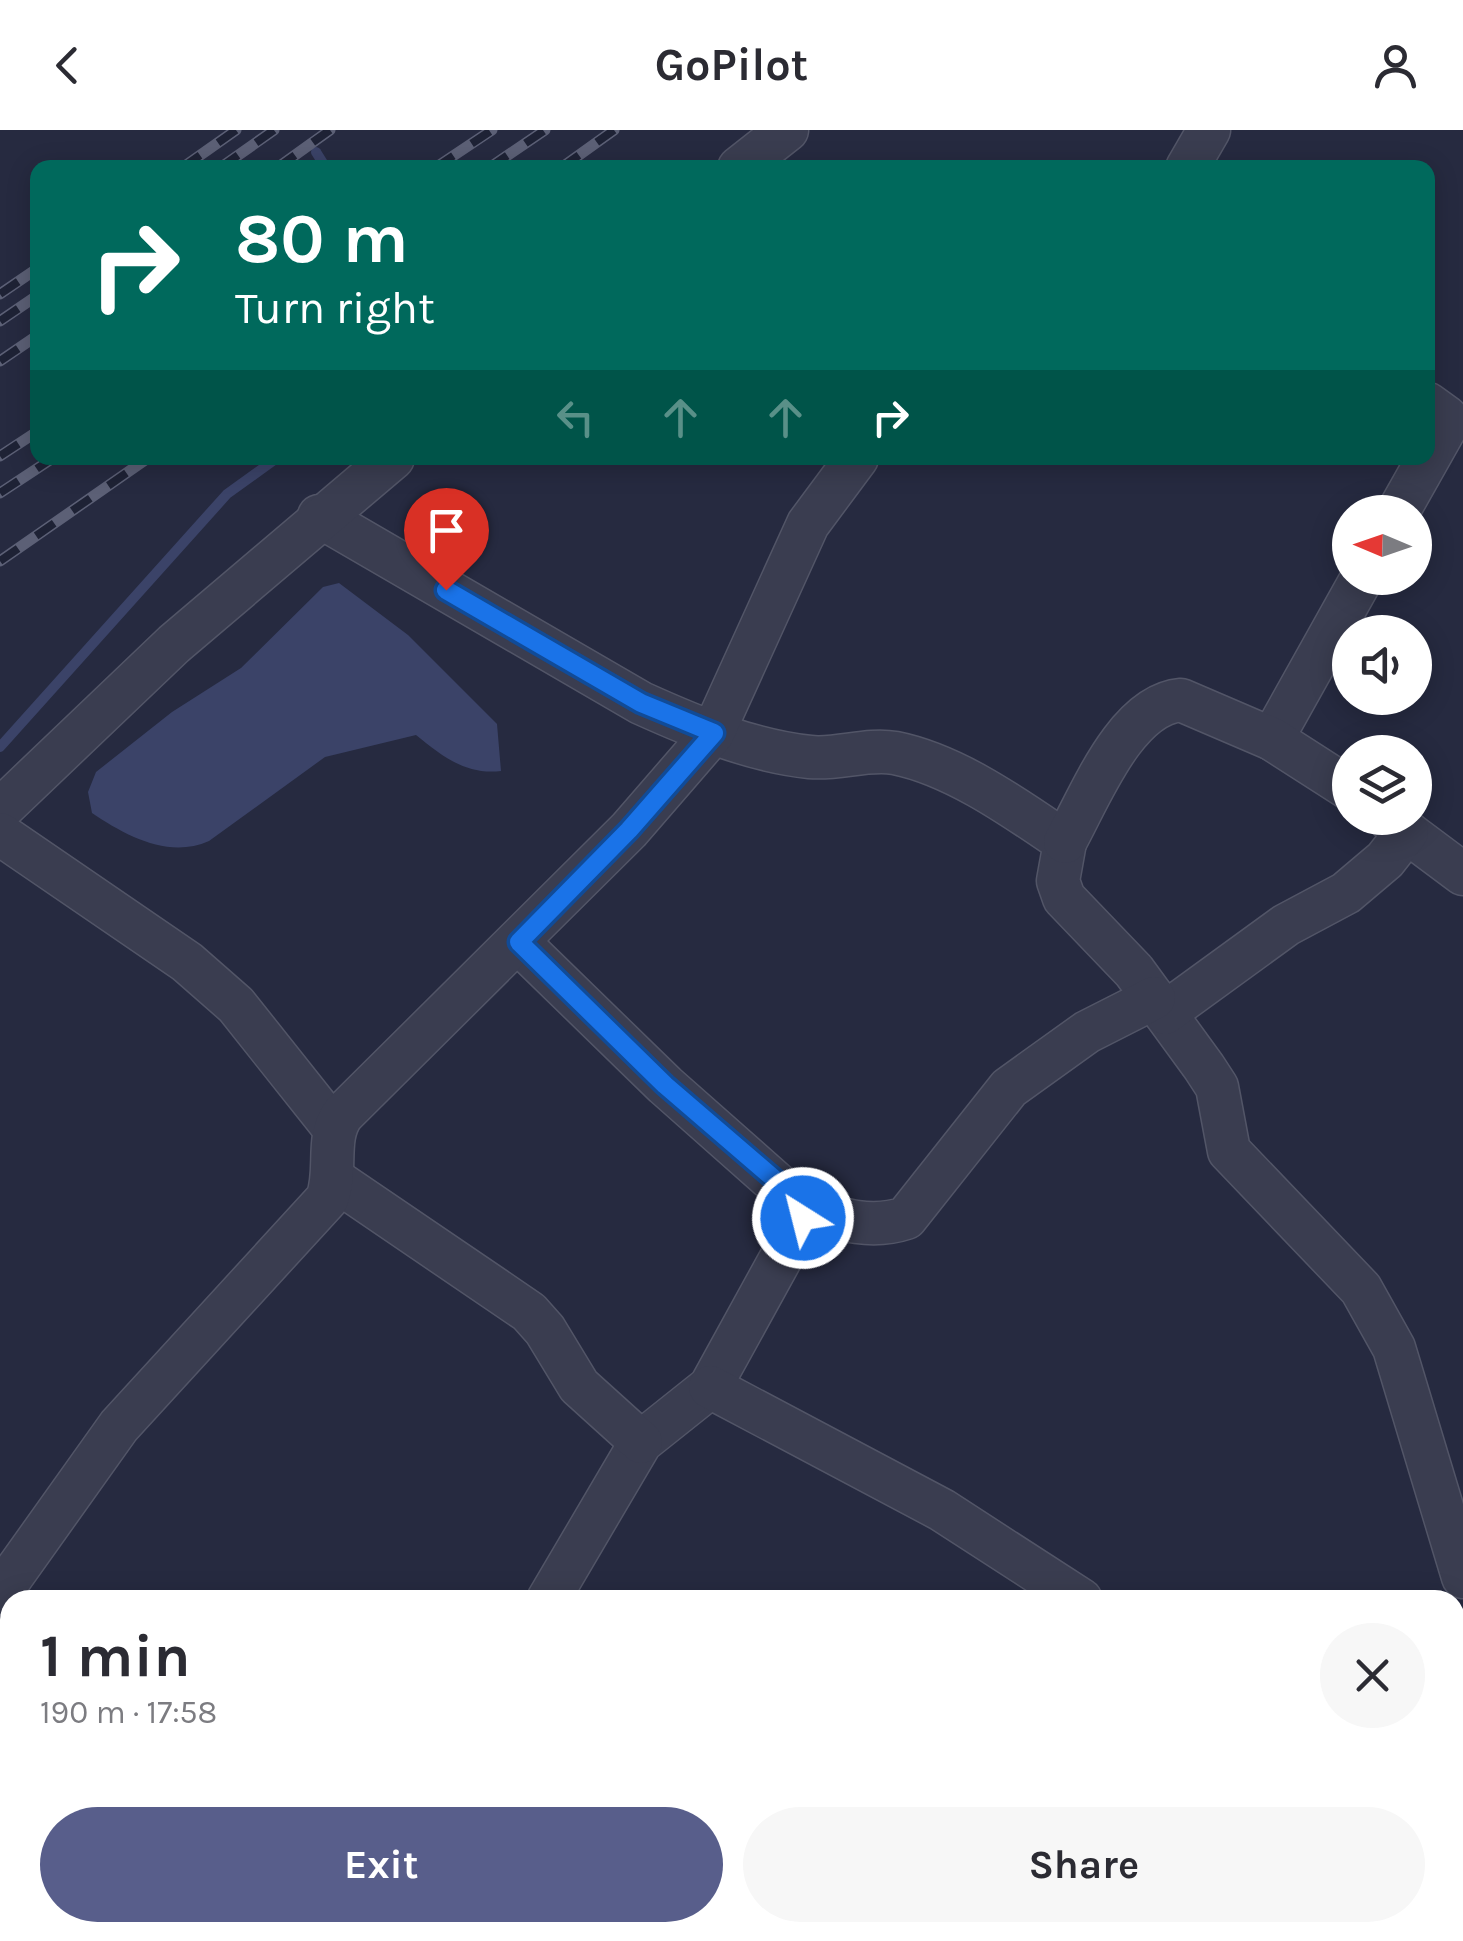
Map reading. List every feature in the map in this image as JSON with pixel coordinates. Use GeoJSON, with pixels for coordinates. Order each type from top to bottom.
{"type":"FeatureCollection","features":[{"type":"Feature","properties":{"kind":"street"},"geometry":{"type":"LineString","coordinates":[[749,160],[788,130]]}},
{"type":"Feature","properties":{"kind":"street"},"geometry":{"type":"LineString","coordinates":[[1191,160],[1209,130]]}},
{"type":"Feature","properties":{"kind":"street"},"geometry":{"type":"LineString","coordinates":[[1435,409],[1446,417],[1447,425],[1435,446]]}},
{"type":"Feature","properties":{"kind":"street"},"geometry":{"type":"LineString","coordinates":[[0,810],[72,738],[319,516],[384,465]]}},
{"type":"Feature","properties":{"kind":"street"},"geometry":{"type":"LineString","coordinates":[[333,1127],[629,830],[714,733],[808,524],[852,465]]}},
{"type":"Feature","properties":{"kind":"street"},"geometry":{"type":"LineString","coordinates":[[1408,495],[1424,465]]}},
{"type":"Feature","properties":{"kind":"street"},"geometry":{"type":"LineString","coordinates":[[319,516],[641,703],[714,733],[808,756],[875,752],[907,756],[1003,801],[1066,842]]}},
{"type":"Feature","properties":{"kind":"street"},"geometry":{"type":"LineString","coordinates":[[1272,739],[1352,595]]}},
{"type":"Feature","properties":{"kind":"street"},"geometry":{"type":"LineString","coordinates":[[1332,777],[1272,739],[1181,700],[1159,704],[1112,754],[1066,842],[1058,881],[1064,898],[1159,1006],[1217,1087],[1229,1152],[1361,1289],[1394,1348],[1463,1577]]}},
{"type":"Feature","properties":{"kind":"street"},"geometry":{"type":"LineString","coordinates":[[0,834],[187,962],[236,1006],[333,1127],[334,1180],[316,1214],[119,1426],[2,1590]]}},
{"type":"Feature","properties":{"kind":"street"},"geometry":{"type":"LineString","coordinates":[[519,942],[665,1085],[804,1208],[883,1226],[906,1218],[922,1203],[1010,1088],[1074,1040],[1159,1006],[1286,925],[1346,893],[1385,860],[1394,835]]}},
{"type":"Feature","properties":{"kind":"street"},"geometry":{"type":"LineString","coordinates":[[1411,835],[1463,874]]}},
{"type":"Feature","properties":{"kind":"street"},"geometry":{"type":"LineString","coordinates":[[334,1180],[528,1312],[546,1330],[578,1386],[641,1442]]}},
{"type":"Feature","properties":{"kind":"street"},"geometry":{"type":"LineString","coordinates":[[554,1590],[641,1442],[710,1387],[804,1208]]}},
{"type":"Feature","properties":{"kind":"street"},"geometry":{"type":"LineString","coordinates":[[710,1387],[908,1491],[1065,1590]]}},
{"type":"Feature","properties":{"kind":"water"},"geometry":{"type":"Polygon","coordinates":[[[339,583],[408,635],[497,724],[501,771],[466,767],[416,735],[325,757],[209,841],[194,846],[148,842],[92,813],[88,792],[96,772],[172,712],[241,668],[323,587],[339,583]]]}},
{"type":"Feature","properties":{"kind":"waterway"},"geometry":{"type":"LineString","coordinates":[[316,152],[321,160]]}},
{"type":"Feature","properties":{"kind":"waterway"},"geometry":{"type":"LineString","coordinates":[[0,747],[227,494],[267,465]]}},
{"type":"Feature","properties":{"kind":"railway"},"geometry":{"type":"LineString","coordinates":[[193,160],[236,130]]}},
{"type":"Feature","properties":{"kind":"railway"},"geometry":{"type":"LineString","coordinates":[[231,160],[274,130]]}},
{"type":"Feature","properties":{"kind":"railway"},"geometry":{"type":"LineString","coordinates":[[288,160],[330,130]]}},
{"type":"Feature","properties":{"kind":"railway"},"geometry":{"type":"LineString","coordinates":[[447,160],[492,130]]}},
{"type":"Feature","properties":{"kind":"railway"},"geometry":{"type":"LineString","coordinates":[[501,160],[545,130]]}},
{"type":"Feature","properties":{"kind":"railway"},"geometry":{"type":"LineString","coordinates":[[572,160],[614,130]]}},
{"type":"Feature","properties":{"kind":"railway"},"geometry":{"type":"LineString","coordinates":[[0,294],[30,273]]}},
{"type":"Feature","properties":{"kind":"railway"},"geometry":{"type":"LineString","coordinates":[[0,321],[30,300]]}},
{"type":"Feature","properties":{"kind":"railway"},"geometry":{"type":"LineString","coordinates":[[0,361],[30,340]]}},
{"type":"Feature","properties":{"kind":"railway"},"geometry":{"type":"LineString","coordinates":[[0,456],[30,436]]}},
{"type":"Feature","properties":{"kind":"railway"},"geometry":{"type":"LineString","coordinates":[[0,493],[42,465]]}},
{"type":"Feature","properties":{"kind":"railway"},"geometry":{"type":"LineString","coordinates":[[0,561],[138,465]]}},
{"type":"Feature","properties":{"kind":"route"},"geometry":{"type":"LineString","coordinates":[[446,590],[641,703],[714,733],[629,830],[519,942],[665,1085],[801,1202],[803,1218]]}}]}
